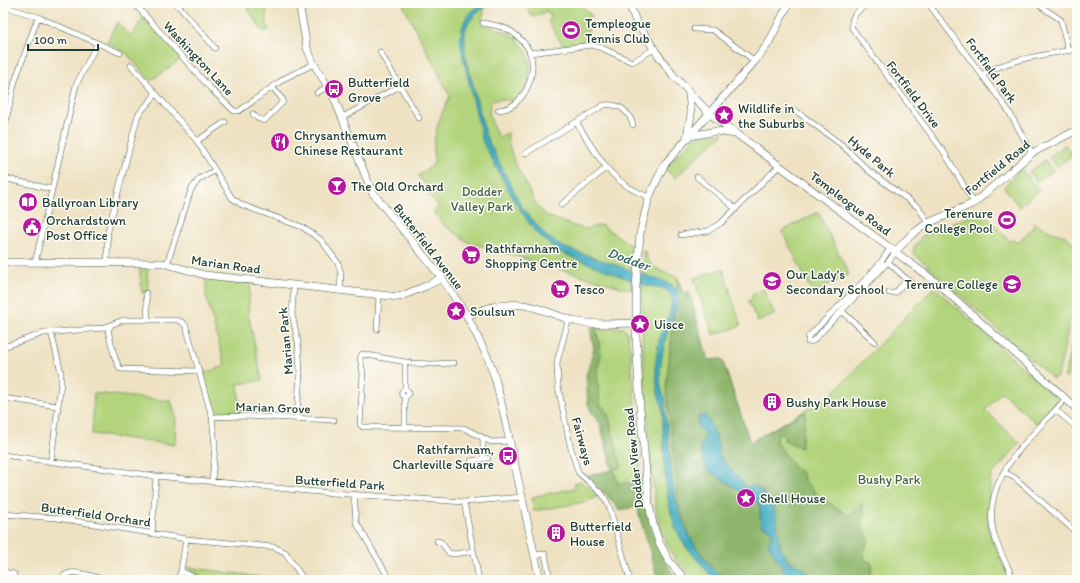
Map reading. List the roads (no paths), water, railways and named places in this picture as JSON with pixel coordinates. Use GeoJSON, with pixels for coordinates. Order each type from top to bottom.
{"type":"FeatureCollection","features":[{"type":"Feature","properties":{"kind":"main road","name":"Butterfield Avenue"},"geometry":{"type":"LineString","coordinates":[[299,3],[304,36],[314,64],[328,86],[343,117],[372,192],[442,278],[467,316],[488,358],[495,378],[510,441],[540,580]]}},
{"type":"Feature","properties":{"kind":"main road","name":"Templeogue Road"},"geometry":{"type":"LineString","coordinates":[[629,3],[635,19],[654,50],[688,92],[710,114],[937,283],[1077,409]]}},
{"type":"Feature","properties":{"kind":"main road","name":"Dodder View Road"},"geometry":{"type":"LineString","coordinates":[[685,580],[663,551],[655,533],[650,511],[640,408],[636,323],[636,287],[641,225],[648,197],[664,165],[756,61],[768,44],[790,3]]}},
{"type":"Feature","properties":{"kind":"main road"},"geometry":{"type":"LineString","coordinates":[[688,92],[691,115],[688,138],[718,131],[739,135]]}},
{"type":"Feature","properties":{"kind":"main road","name":"Fortfield Road"},"geometry":{"type":"LineString","coordinates":[[893,249],[928,224],[974,203],[1032,153],[1071,133],[1077,132]]}},
{"type":"Feature","properties":{"kind":"main road","name":"Marian Road"},"geometry":{"type":"LineString","coordinates":[[3,262],[147,262],[168,264],[202,274],[379,296],[399,297],[442,278]]}},
{"type":"Feature","properties":{"kind":"main road"},"geometry":{"type":"LineString","coordinates":[[467,316],[482,310],[511,303],[535,306],[575,321],[600,324],[636,323]]}},
{"type":"Feature","properties":{"kind":"street","name":"Washington Lane"},"geometry":{"type":"LineString","coordinates":[[134,3],[234,111],[239,111],[285,78],[314,64]]}},
{"type":"Feature","properties":{"kind":"street"},"geometry":{"type":"LineString","coordinates":[[176,3],[215,48]]}},
{"type":"Feature","properties":{"kind":"street","name":"Fortfield Drive"},"geometry":{"type":"LineString","coordinates":[[869,3],[855,14],[852,19],[852,28],[944,152],[974,203]]}},
{"type":"Feature","properties":{"kind":"street","name":"Fortfield Park"},"geometry":{"type":"LineString","coordinates":[[928,3],[1008,110],[1032,153]]}},
{"type":"Feature","properties":{"kind":"street"},"geometry":{"type":"LineString","coordinates":[[1036,3],[1061,20],[1068,51]]}},
{"type":"Feature","properties":{"kind":"street"},"geometry":{"type":"LineString","coordinates":[[3,6],[38,17],[120,53]]}},
{"type":"Feature","properties":{"kind":"street"},"geometry":{"type":"LineString","coordinates":[[3,134],[15,81],[38,17]]}},
{"type":"Feature","properties":{"kind":"street"},"geometry":{"type":"LineString","coordinates":[[483,23],[511,31],[525,45],[530,53],[532,66],[531,79],[527,90],[515,103],[498,110]]}},
{"type":"Feature","properties":{"kind":"street"},"geometry":{"type":"LineString","coordinates":[[694,29],[713,30],[756,61]]}},
{"type":"Feature","properties":{"kind":"street"},"geometry":{"type":"LineString","coordinates":[[35,263],[76,85],[97,44]]}},
{"type":"Feature","properties":{"kind":"street"},"geometry":{"type":"LineString","coordinates":[[530,53],[592,45],[632,62],[654,50]]}},
{"type":"Feature","properties":{"kind":"street"},"geometry":{"type":"LineString","coordinates":[[982,75],[1013,62],[1077,49]]}},
{"type":"Feature","properties":{"kind":"street"},"geometry":{"type":"LineString","coordinates":[[380,52],[419,118]]}},
{"type":"Feature","properties":{"kind":"street"},"geometry":{"type":"LineString","coordinates":[[132,65],[197,141],[214,172],[232,198],[242,205],[302,227],[321,240],[338,263],[341,274],[340,290]]}},
{"type":"Feature","properties":{"kind":"street"},"geometry":{"type":"LineString","coordinates":[[317,93],[328,86]]}},
{"type":"Feature","properties":{"kind":"street"},"geometry":{"type":"LineString","coordinates":[[343,117],[400,86]]}},
{"type":"Feature","properties":{"kind":"street"},"geometry":{"type":"LineString","coordinates":[[253,114],[257,118],[264,121],[283,102],[272,87]]}},
{"type":"Feature","properties":{"kind":"street"},"geometry":{"type":"LineString","coordinates":[[107,262],[108,231],[138,115],[156,94]]}},
{"type":"Feature","properties":{"kind":"street"},"geometry":{"type":"LineString","coordinates":[[526,153],[604,105],[611,104],[622,108],[631,117],[633,124]]}},
{"type":"Feature","properties":{"kind":"street","name":"Hyde Park"},"geometry":{"type":"LineString","coordinates":[[796,111],[842,145],[869,171],[919,208],[928,224]]}},
{"type":"Feature","properties":{"kind":"street"},"geometry":{"type":"LineString","coordinates":[[197,141],[225,122]]}},
{"type":"Feature","properties":{"kind":"street"},"geometry":{"type":"LineString","coordinates":[[576,122],[606,168],[613,176],[630,189],[648,197]]}},
{"type":"Feature","properties":{"kind":"street"},"geometry":{"type":"LineString","coordinates":[[681,235],[708,231],[722,223],[780,165]]}},
{"type":"Feature","properties":{"kind":"street"},"geometry":{"type":"LineString","coordinates":[[561,205],[606,168]]}},
{"type":"Feature","properties":{"kind":"street"},"geometry":{"type":"LineString","coordinates":[[168,264],[190,190],[200,179],[214,172]]}},
{"type":"Feature","properties":{"kind":"street"},"geometry":{"type":"LineString","coordinates":[[697,177],[736,209]]}},
{"type":"Feature","properties":{"kind":"street"},"geometry":{"type":"LineString","coordinates":[[3,178],[51,189]]}},
{"type":"Feature","properties":{"kind":"street"},"geometry":{"type":"LineString","coordinates":[[893,249],[888,262],[813,342],[808,342],[808,337],[867,278],[893,249]]}},
{"type":"Feature","properties":{"kind":"street"},"geometry":{"type":"LineString","coordinates":[[888,262],[912,284]]}},
{"type":"Feature","properties":{"kind":"street"},"geometry":{"type":"LineString","coordinates":[[889,293],[894,293],[907,280]]}},
{"type":"Feature","properties":{"kind":"street","name":"Marian Park"},"geometry":{"type":"LineString","coordinates":[[294,285],[292,314],[298,342],[300,371],[297,418]]}},
{"type":"Feature","properties":{"kind":"street"},"geometry":{"type":"LineString","coordinates":[[146,293],[148,319]]}},
{"type":"Feature","properties":{"kind":"street"},"geometry":{"type":"LineString","coordinates":[[377,329],[379,296]]}},
{"type":"Feature","properties":{"kind":"street"},"geometry":{"type":"LineString","coordinates":[[842,311],[875,342]]}},
{"type":"Feature","properties":{"kind":"street","name":"Fairways"},"geometry":{"type":"LineString","coordinates":[[569,318],[557,362],[558,386],[570,445],[578,472],[603,495],[609,506],[630,580]]}},
{"type":"Feature","properties":{"kind":"street"},"geometry":{"type":"LineString","coordinates":[[3,347],[51,332],[90,330],[110,327],[123,320],[148,319],[182,322],[186,326],[212,417],[215,446],[212,482]]}},
{"type":"Feature","properties":{"kind":"street"},"geometry":{"type":"LineString","coordinates":[[110,327],[108,331],[114,358],[120,369],[199,371]]}},
{"type":"Feature","properties":{"kind":"street"},"geometry":{"type":"LineString","coordinates":[[51,332],[61,372],[61,398],[58,406],[52,461]]}},
{"type":"Feature","properties":{"kind":"street"},"geometry":{"type":"LineString","coordinates":[[454,363],[431,364],[405,362],[362,354],[360,358],[363,374],[359,422],[363,427],[464,428],[492,441],[510,441]]}},
{"type":"Feature","properties":{"kind":"street"},"geometry":{"type":"LineString","coordinates":[[405,362],[405,390],[402,393],[405,396],[405,428]]}},
{"type":"Feature","properties":{"kind":"street"},"geometry":{"type":"LineString","coordinates":[[3,398],[58,406]]}},
{"type":"Feature","properties":{"kind":"street"},"geometry":{"type":"LineString","coordinates":[[1014,580],[996,541],[993,528],[993,496],[996,485],[1011,460],[1065,399]]}},
{"type":"Feature","properties":{"kind":"street"},"geometry":{"type":"LineString","coordinates":[[1056,410],[1077,428]]}},
{"type":"Feature","properties":{"kind":"street","name":"Marian Grove"},"geometry":{"type":"LineString","coordinates":[[212,417],[231,416],[334,420]]}},
{"type":"Feature","properties":{"kind":"street"},"geometry":{"type":"LineString","coordinates":[[471,460],[486,458],[483,438]]}},
{"type":"Feature","properties":{"kind":"street","name":"Butterfield Park"},"geometry":{"type":"LineString","coordinates":[[3,455],[156,476],[354,494],[464,502],[522,497]]}},
{"type":"Feature","properties":{"kind":"street"},"geometry":{"type":"LineString","coordinates":[[1004,472],[1015,478],[1077,533]]}},
{"type":"Feature","properties":{"kind":"street"},"geometry":{"type":"LineString","coordinates":[[152,534],[156,476]]}},
{"type":"Feature","properties":{"kind":"street"},"geometry":{"type":"LineString","coordinates":[[354,494],[356,522],[390,580]]}},
{"type":"Feature","properties":{"kind":"street"},"geometry":{"type":"LineString","coordinates":[[464,502],[479,580]]}},
{"type":"Feature","properties":{"kind":"street","name":"Butterfield Orchard"},"geometry":{"type":"LineString","coordinates":[[3,514],[57,518],[186,539],[274,547],[285,552],[304,580]]}},
{"type":"Feature","properties":{"kind":"street"},"geometry":{"type":"LineString","coordinates":[[178,580],[181,571],[186,539]]}},
{"type":"Feature","properties":{"kind":"street"},"geometry":{"type":"LineString","coordinates":[[437,541],[441,542],[449,553],[455,554],[473,551]]}},
{"type":"Feature","properties":{"kind":"street"},"geometry":{"type":"LineString","coordinates":[[534,555],[545,554],[549,574]]}},
{"type":"Feature","properties":{"kind":"street"},"geometry":{"type":"LineString","coordinates":[[181,571],[199,580]]}},
{"type":"Feature","properties":{"kind":"street"},"geometry":{"type":"LineString","coordinates":[[3,572],[14,574],[13,580]]}},
{"type":"Feature","properties":{"kind":"street"},"geometry":{"type":"LineString","coordinates":[[61,580],[66,574],[73,572],[106,580]]}},
{"type":"Feature","properties":{"kind":"water"},"geometry":{"type":"Polygon","coordinates":[[[486,3],[500,3],[488,6],[477,12],[467,25],[465,33],[465,53],[486,136],[522,207],[546,236],[563,247],[671,284],[678,291],[676,307],[664,346],[660,374],[662,391],[665,398],[673,485],[681,518],[688,533],[708,563],[723,580],[715,580],[686,547],[676,530],[669,506],[665,475],[662,405],[658,395],[655,367],[659,340],[670,313],[672,299],[671,295],[665,289],[641,284],[559,252],[536,233],[516,204],[483,143],[461,48],[462,27],[468,14],[473,9],[486,3]]]}},
{"type":"Feature","properties":{"kind":"water"},"geometry":{"type":"Polygon","coordinates":[[[705,415],[715,434],[719,455],[745,486],[755,486],[768,499],[772,505],[776,518],[779,542],[782,550],[789,562],[803,567],[811,580],[789,580],[768,544],[773,533],[771,530],[761,525],[759,503],[706,469],[700,448],[706,435],[698,427],[698,417],[705,415]]]}},
{"type":"Feature","properties":{"kind":"place","name":"Templeogue Tennis Club"},"geometry":{"type":"Point","coordinates":[571,30]}},
{"type":"Feature","properties":{"kind":"place","name":"Butterfield Grove"},"geometry":{"type":"Point","coordinates":[334,89]}},
{"type":"Feature","properties":{"kind":"place","name":"Wildlife in the Suburbs"},"geometry":{"type":"Point","coordinates":[724,115]}},
{"type":"Feature","properties":{"kind":"place","name":"Chrysanthemum Chinese Restaurant"},"geometry":{"type":"Point","coordinates":[280,142]}},
{"type":"Feature","properties":{"kind":"place","name":"The Old Orchard"},"geometry":{"type":"Point","coordinates":[337,186]}},
{"type":"Feature","properties":{"kind":"place","name":"Ballyroan Library"},"geometry":{"type":"Point","coordinates":[28,202]}},
{"type":"Feature","properties":{"kind":"place","name":"Terenure College Pool"},"geometry":{"type":"Point","coordinates":[1007,220]}},
{"type":"Feature","properties":{"kind":"place","name":"Orchardstown Post Office"},"geometry":{"type":"Point","coordinates":[32,227]}},
{"type":"Feature","properties":{"kind":"place","name":"Rathfarnham Shopping Centre"},"geometry":{"type":"Point","coordinates":[471,255]}},
{"type":"Feature","properties":{"kind":"place","name":"Our Lady's Secondary School"},"geometry":{"type":"Point","coordinates":[772,281]}},
{"type":"Feature","properties":{"kind":"place","name":"Terenure College"},"geometry":{"type":"Point","coordinates":[1012,284]}},
{"type":"Feature","properties":{"kind":"place","name":"Tesco"},"geometry":{"type":"Point","coordinates":[560,289]}},
{"type":"Feature","properties":{"kind":"place","name":"Soulsun"},"geometry":{"type":"Point","coordinates":[456,311]}},
{"type":"Feature","properties":{"kind":"place","name":"Uisce"},"geometry":{"type":"Point","coordinates":[640,324]}},
{"type":"Feature","properties":{"kind":"place","name":"Bushy Park House"},"geometry":{"type":"Point","coordinates":[772,402]}},
{"type":"Feature","properties":{"kind":"place","name":"Rathfarnham, Charleville Square"},"geometry":{"type":"Point","coordinates":[508,456]}},
{"type":"Feature","properties":{"kind":"place","name":"Shell House"},"geometry":{"type":"Point","coordinates":[746,498]}},
{"type":"Feature","properties":{"kind":"place","name":"Butterfield House"},"geometry":{"type":"Point","coordinates":[556,533]}},
{"type":"Feature","properties":{"kind":"park label","name":"Dodder Valley Park"},"geometry":{"type":"Point","coordinates":[482,198]}},
{"type":"Feature","properties":{"kind":"park label","name":"Bushy Park"},"geometry":{"type":"Point","coordinates":[889,479]}},
{"type":"Feature","properties":{"kind":"water label","name":"Dodder"},"geometry":{"type":"Point","coordinates":[629,259]}}]}
